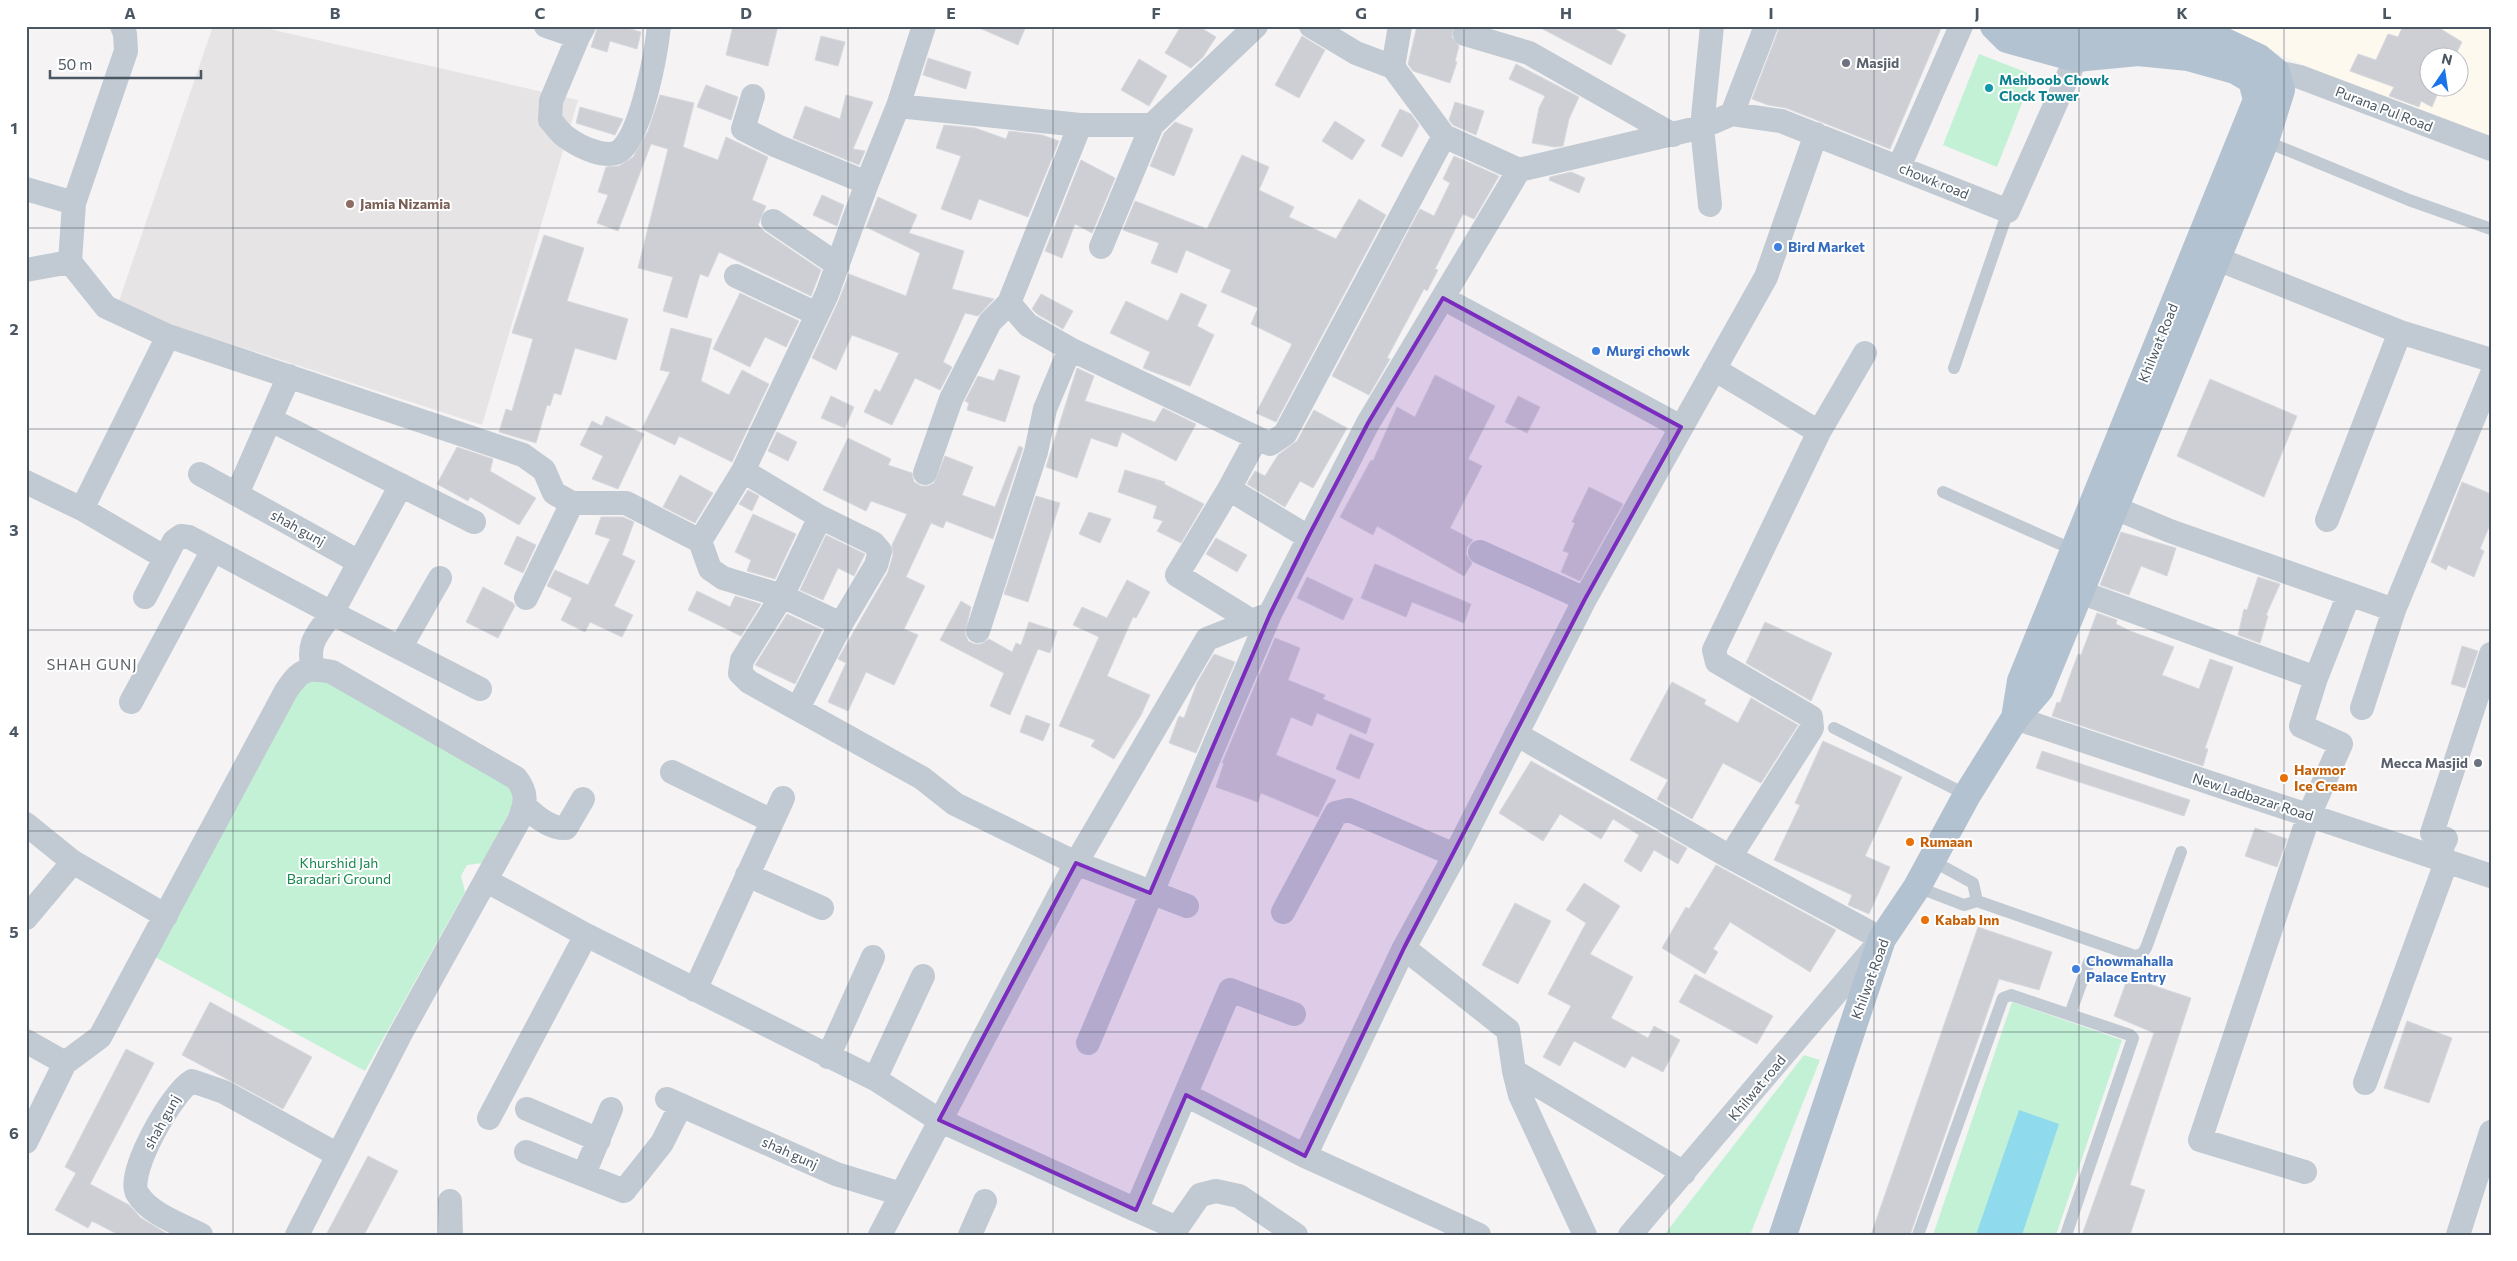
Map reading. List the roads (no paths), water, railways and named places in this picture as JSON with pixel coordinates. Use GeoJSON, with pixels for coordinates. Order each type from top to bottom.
{"type":"FeatureCollection","features":[{"type":"Feature","properties":{"kind":"main road"},"geometry":{"type":"LineString","coordinates":[[2010,29],[2076,58]]}},
{"type":"Feature","properties":{"kind":"main road"},"geometry":{"type":"LineString","coordinates":[[2010,29],[2084,36],[2164,32],[2189,34],[2225,42],[2259,58],[2276,72]]}},
{"type":"Feature","properties":{"kind":"main road","name":"Khilwat Road"},"geometry":{"type":"LineString","coordinates":[[2014,718],[2021,681],[2083,555],[2258,100],[2252,80],[2235,70],[2188,57],[2138,52],[2076,58]]}},
{"type":"Feature","properties":{"kind":"main road","name":"Khilwat Road"},"geometry":{"type":"LineString","coordinates":[[1783,1235],[1882,939],[1916,887],[1967,795],[2014,718],[2040,689],[2080,592],[2083,555],[2115,508],[2215,258],[2265,140],[2281,90],[2276,72]]}},
{"type":"Feature","properties":{"kind":"street"},"geometry":{"type":"LineString","coordinates":[[122,26],[125,34],[126,51],[74,203],[70,262],[106,307],[168,336],[523,455],[544,470],[554,493],[572,503],[626,503],[700,541],[710,569],[723,578],[782,596],[841,624]]}},
{"type":"Feature","properties":{"kind":"street"},"geometry":{"type":"LineString","coordinates":[[546,26],[581,32],[551,102],[550,120],[566,137],[597,153],[611,155],[621,150],[633,132],[655,64],[659,26]]}},
{"type":"Feature","properties":{"kind":"street"},"geometry":{"type":"LineString","coordinates":[[700,541],[743,471],[828,294],[867,183],[898,106],[924,26]]}},
{"type":"Feature","properties":{"kind":"street"},"geometry":{"type":"LineString","coordinates":[[1101,247],[1152,126],[1256,26]]}},
{"type":"Feature","properties":{"kind":"street"},"geometry":{"type":"LineString","coordinates":[[1311,26],[1356,53],[1393,67],[1444,136],[1519,170],[1702,127],[1732,114],[1766,26]]}},
{"type":"Feature","properties":{"kind":"street"},"geometry":{"type":"LineString","coordinates":[[1393,67],[1400,26]]}},
{"type":"Feature","properties":{"kind":"street"},"geometry":{"type":"LineString","coordinates":[[1710,205],[1702,127],[1712,26]]}},
{"type":"Feature","properties":{"kind":"street"},"geometry":{"type":"LineString","coordinates":[[1900,167],[1961,26]]}},
{"type":"Feature","properties":{"kind":"street"},"geometry":{"type":"LineString","coordinates":[[1466,34],[1530,53],[1673,134]]}},
{"type":"Feature","properties":{"kind":"street"},"geometry":{"type":"LineString","coordinates":[[2008,211],[2076,58]]}},
{"type":"Feature","properties":{"kind":"street","name":"Purana Pul Road"},"geometry":{"type":"LineString","coordinates":[[2276,72],[2300,77],[2491,149]]}},
{"type":"Feature","properties":{"kind":"street"},"geometry":{"type":"LineString","coordinates":[[753,96],[743,129],[777,146],[867,183]]}},
{"type":"Feature","properties":{"kind":"street"},"geometry":{"type":"LineString","coordinates":[[898,106],[1080,125],[1152,126]]}},
{"type":"Feature","properties":{"kind":"street","name":"chowk road"},"geometry":{"type":"LineString","coordinates":[[1732,114],[1781,121],[2008,211]]}},
{"type":"Feature","properties":{"kind":"street"},"geometry":{"type":"LineString","coordinates":[[925,473],[951,399],[990,322],[1008,303],[1080,125]]}},
{"type":"Feature","properties":{"kind":"street"},"geometry":{"type":"LineString","coordinates":[[1305,1156],[1404,948],[1455,855],[1586,599],[1766,277],[1816,134]]}},
{"type":"Feature","properties":{"kind":"street"},"geometry":{"type":"LineString","coordinates":[[1008,303],[1028,325],[1070,349],[1270,444],[1285,434],[1444,136]]}},
{"type":"Feature","properties":{"kind":"street"},"geometry":{"type":"LineString","coordinates":[[1088,1043],[1260,617],[1308,537],[1368,424],[1519,170]]}},
{"type":"Feature","properties":{"kind":"street"},"geometry":{"type":"LineString","coordinates":[[26,189],[74,203]]}},
{"type":"Feature","properties":{"kind":"street"},"geometry":{"type":"LineString","coordinates":[[773,221],[838,265]]}},
{"type":"Feature","properties":{"kind":"street"},"geometry":{"type":"LineString","coordinates":[[2215,258],[2400,332],[2491,360]]}},
{"type":"Feature","properties":{"kind":"street"},"geometry":{"type":"LineString","coordinates":[[26,270],[70,262]]}},
{"type":"Feature","properties":{"kind":"street"},"geometry":{"type":"LineString","coordinates":[[736,276],[817,314]]}},
{"type":"Feature","properties":{"kind":"street"},"geometry":{"type":"LineString","coordinates":[[1443,298],[1681,427]]}},
{"type":"Feature","properties":{"kind":"street"},"geometry":{"type":"LineString","coordinates":[[2327,520],[2400,332]]}},
{"type":"Feature","properties":{"kind":"street"},"geometry":{"type":"LineString","coordinates":[[82,508],[168,336]]}},
{"type":"Feature","properties":{"kind":"street"},"geometry":{"type":"LineString","coordinates":[[978,631],[1036,452],[1045,408],[1070,349]]}},
{"type":"Feature","properties":{"kind":"street"},"geometry":{"type":"LineString","coordinates":[[1730,857],[1812,728],[1813,722],[1812,717],[1717,662],[1714,650],[1819,432],[1865,353]]}},
{"type":"Feature","properties":{"kind":"street"},"geometry":{"type":"LineString","coordinates":[[1714,369],[1819,432]]}},
{"type":"Feature","properties":{"kind":"street"},"geometry":{"type":"LineString","coordinates":[[237,494],[271,420],[288,376]]}},
{"type":"Feature","properties":{"kind":"street"},"geometry":{"type":"LineString","coordinates":[[2362,708],[2394,610],[2491,376]]}},
{"type":"Feature","properties":{"kind":"street"},"geometry":{"type":"LineString","coordinates":[[271,420],[474,522]]}},
{"type":"Feature","properties":{"kind":"street"},"geometry":{"type":"LineString","coordinates":[[1256,439],[1229,489],[1177,575],[1260,617]]}},
{"type":"Feature","properties":{"kind":"street"},"geometry":{"type":"LineString","coordinates":[[743,471],[820,517],[873,542],[880,551],[876,565],[841,624],[798,708]]}},
{"type":"Feature","properties":{"kind":"street","name":"shah gunj"},"geometry":{"type":"LineString","coordinates":[[200,474],[359,562]]}},
{"type":"Feature","properties":{"kind":"street"},"geometry":{"type":"LineString","coordinates":[[26,482],[82,508],[164,557]]}},
{"type":"Feature","properties":{"kind":"street"},"geometry":{"type":"LineString","coordinates":[[314,668],[310,655],[311,644],[332,613],[401,485]]}},
{"type":"Feature","properties":{"kind":"street"},"geometry":{"type":"LineString","coordinates":[[1229,489],[1308,537]]}},
{"type":"Feature","properties":{"kind":"street"},"geometry":{"type":"LineString","coordinates":[[526,598],[572,503]]}},
{"type":"Feature","properties":{"kind":"street"},"geometry":{"type":"LineString","coordinates":[[2115,508],[2170,531],[2394,610]]}},
{"type":"Feature","properties":{"kind":"street"},"geometry":{"type":"LineString","coordinates":[[820,517],[782,596],[742,660],[740,673],[748,682],[922,778],[955,804],[1076,863],[1187,906]]}},
{"type":"Feature","properties":{"kind":"street"},"geometry":{"type":"LineString","coordinates":[[145,597],[164,557],[174,541],[181,536],[213,550],[480,689]]}},
{"type":"Feature","properties":{"kind":"street"},"geometry":{"type":"LineString","coordinates":[[131,702],[213,550]]}},
{"type":"Feature","properties":{"kind":"street"},"geometry":{"type":"LineString","coordinates":[[1480,552],[1586,599]]}},
{"type":"Feature","properties":{"kind":"street"},"geometry":{"type":"LineString","coordinates":[[400,648],[440,578]]}},
{"type":"Feature","properties":{"kind":"street"},"geometry":{"type":"LineString","coordinates":[[2080,592],[2316,678]]}},
{"type":"Feature","properties":{"kind":"street"},"geometry":{"type":"LineString","coordinates":[[2305,1172],[2200,1140],[2309,815],[2342,744],[2301,726],[2316,678],[2348,594]]}},
{"type":"Feature","properties":{"kind":"street"},"geometry":{"type":"LineString","coordinates":[[880,1235],[1076,863],[1207,639],[1260,617]]}},
{"type":"Feature","properties":{"kind":"street"},"geometry":{"type":"LineString","coordinates":[[2365,1082],[2442,859],[2446,839],[2432,833],[2491,654]]}},
{"type":"Feature","properties":{"kind":"street"},"geometry":{"type":"LineString","coordinates":[[26,1142],[65,1063],[100,1037],[286,691],[298,674],[314,668],[332,672],[516,778],[523,786],[526,796],[525,806],[487,881],[401,1033],[297,1235]]}},
{"type":"Feature","properties":{"kind":"street","name":"New Ladbazar Road"},"geometry":{"type":"LineString","coordinates":[[2014,718],[2491,876]]}},
{"type":"Feature","properties":{"kind":"street"},"geometry":{"type":"LineString","coordinates":[[1516,734],[1730,857],[1882,939]]}},
{"type":"Feature","properties":{"kind":"street"},"geometry":{"type":"LineString","coordinates":[[672,772],[772,821]]}},
{"type":"Feature","properties":{"kind":"street"},"geometry":{"type":"LineString","coordinates":[[695,990],[782,798]]}},
{"type":"Feature","properties":{"kind":"street"},"geometry":{"type":"LineString","coordinates":[[525,806],[533,814],[556,827],[566,828],[584,799]]}},
{"type":"Feature","properties":{"kind":"street"},"geometry":{"type":"LineString","coordinates":[[1282,912],[1336,812],[1342,810],[1348,810],[1455,855]]}},
{"type":"Feature","properties":{"kind":"street"},"geometry":{"type":"LineString","coordinates":[[26,824],[74,862],[166,916]]}},
{"type":"Feature","properties":{"kind":"street"},"geometry":{"type":"LineString","coordinates":[[26,918],[74,862]]}},
{"type":"Feature","properties":{"kind":"street"},"geometry":{"type":"LineString","coordinates":[[747,875],[822,908]]}},
{"type":"Feature","properties":{"kind":"street"},"geometry":{"type":"LineString","coordinates":[[487,881],[586,935],[875,1079],[939,1120],[1136,1210],[1175,1232],[1200,1195],[1216,1190],[1239,1196],[1296,1235]]}},
{"type":"Feature","properties":{"kind":"street"},"geometry":{"type":"LineString","coordinates":[[489,1118],[586,935]]}},
{"type":"Feature","properties":{"kind":"street","name":"Khilwat road"},"geometry":{"type":"LineString","coordinates":[[1630,1235],[1882,939]]}},
{"type":"Feature","properties":{"kind":"street"},"geometry":{"type":"LineString","coordinates":[[1404,948],[1508,1030],[1514,1071],[1520,1095],[1585,1235]]}},
{"type":"Feature","properties":{"kind":"street"},"geometry":{"type":"LineString","coordinates":[[828,1057],[873,957]]}},
{"type":"Feature","properties":{"kind":"street"},"geometry":{"type":"LineString","coordinates":[[875,1079],[923,976]]}},
{"type":"Feature","properties":{"kind":"street"},"geometry":{"type":"LineString","coordinates":[[1136,1210],[1230,990],[1294,1014]]}},
{"type":"Feature","properties":{"kind":"street"},"geometry":{"type":"LineString","coordinates":[[26,1041],[65,1063]]}},
{"type":"Feature","properties":{"kind":"street"},"geometry":{"type":"LineString","coordinates":[[1514,1071],[1684,1173]]}},
{"type":"Feature","properties":{"kind":"street","name":"shah gunj"},"geometry":{"type":"LineString","coordinates":[[201,1235],[144,1203],[136,1192],[134,1183],[146,1149],[175,1095],[185,1084],[192,1081],[224,1092],[338,1155]]}},
{"type":"Feature","properties":{"kind":"street"},"geometry":{"type":"LineString","coordinates":[[1186,1095],[1305,1156],[1479,1235]]}},
{"type":"Feature","properties":{"kind":"street","name":"shah gunj"},"geometry":{"type":"LineString","coordinates":[[526,1152],[624,1191],[662,1143],[674,1102],[836,1174],[901,1194]]}},
{"type":"Feature","properties":{"kind":"street"},"geometry":{"type":"LineString","coordinates":[[526,1109],[598,1140]]}},
{"type":"Feature","properties":{"kind":"street"},"geometry":{"type":"LineString","coordinates":[[584,1174],[611,1109]]}},
{"type":"Feature","properties":{"kind":"street"},"geometry":{"type":"LineString","coordinates":[[2458,1235],[2490,1139]]}},
{"type":"Feature","properties":{"kind":"street"},"geometry":{"type":"LineString","coordinates":[[450,1201],[451,1235]]}},
{"type":"Feature","properties":{"kind":"street"},"geometry":{"type":"LineString","coordinates":[[970,1235],[986,1201]]}},
{"type":"Feature","properties":{"kind":"lane"},"geometry":{"type":"LineString","coordinates":[[2265,140],[2409,200],[2491,229]]}},
{"type":"Feature","properties":{"kind":"lane"},"geometry":{"type":"LineString","coordinates":[[1954,368],[2008,211]]}},
{"type":"Feature","properties":{"kind":"lane"},"geometry":{"type":"LineString","coordinates":[[1944,492],[2083,555]]}},
{"type":"Feature","properties":{"kind":"lane"},"geometry":{"type":"LineString","coordinates":[[1834,728],[1967,795]]}},
{"type":"Feature","properties":{"kind":"lane"},"geometry":{"type":"LineString","coordinates":[[1916,887],[1964,905],[1977,901],[2135,956],[2142,954],[2181,852]]}},
{"type":"Feature","properties":{"kind":"lane"},"geometry":{"type":"LineString","coordinates":[[1932,860],[1973,883],[1977,901]]}},
{"type":"Feature","properties":{"kind":"lane"},"geometry":{"type":"LineString","coordinates":[[2070,1014],[2089,962]]}},
{"type":"Feature","properties":{"kind":"lane"},"geometry":{"type":"LineString","coordinates":[[1918,1235],[2003,998],[2011,995],[2130,1035],[2133,1038],[2066,1235]]}},
{"type":"Feature","properties":{"kind":"water"},"geometry":{"type":"Polygon","coordinates":[[[2019,1110],[2059,1124],[2022,1235],[1976,1235],[2019,1110]]]}},
{"type":"Feature","properties":{"kind":"place","name":"Masjid"},"geometry":{"type":"Point","coordinates":[1846,63]}},
{"type":"Feature","properties":{"kind":"place","name":"Mehboob Chowk Clock Tower"},"geometry":{"type":"Point","coordinates":[1989,88]}},
{"type":"Feature","properties":{"kind":"place","name":"Jamia Nizamia"},"geometry":{"type":"Point","coordinates":[350,204]}},
{"type":"Feature","properties":{"kind":"place","name":"Bird Market"},"geometry":{"type":"Point","coordinates":[1778,247]}},
{"type":"Feature","properties":{"kind":"place","name":"Murgi chowk"},"geometry":{"type":"Point","coordinates":[1596,351]}},
{"type":"Feature","properties":{"kind":"place","name":"Mecca Masjid"},"geometry":{"type":"Point","coordinates":[2478,763]}},
{"type":"Feature","properties":{"kind":"place","name":"Havmor Ice Cream"},"geometry":{"type":"Point","coordinates":[2284,778]}},
{"type":"Feature","properties":{"kind":"place","name":"Rumaan"},"geometry":{"type":"Point","coordinates":[1910,842]}},
{"type":"Feature","properties":{"kind":"place","name":"Kabab Inn"},"geometry":{"type":"Point","coordinates":[1925,920]}},
{"type":"Feature","properties":{"kind":"place","name":"Chowmahalla Palace Entry"},"geometry":{"type":"Point","coordinates":[2076,969]}},
{"type":"Feature","properties":{"kind":"district","name":"SHAH GUNJ"},"geometry":{"type":"Point","coordinates":[92,665]}},
{"type":"Feature","properties":{"kind":"park label","name":"Khurshid Jah Baradari Ground"},"geometry":{"type":"Point","coordinates":[339,872]}}]}
